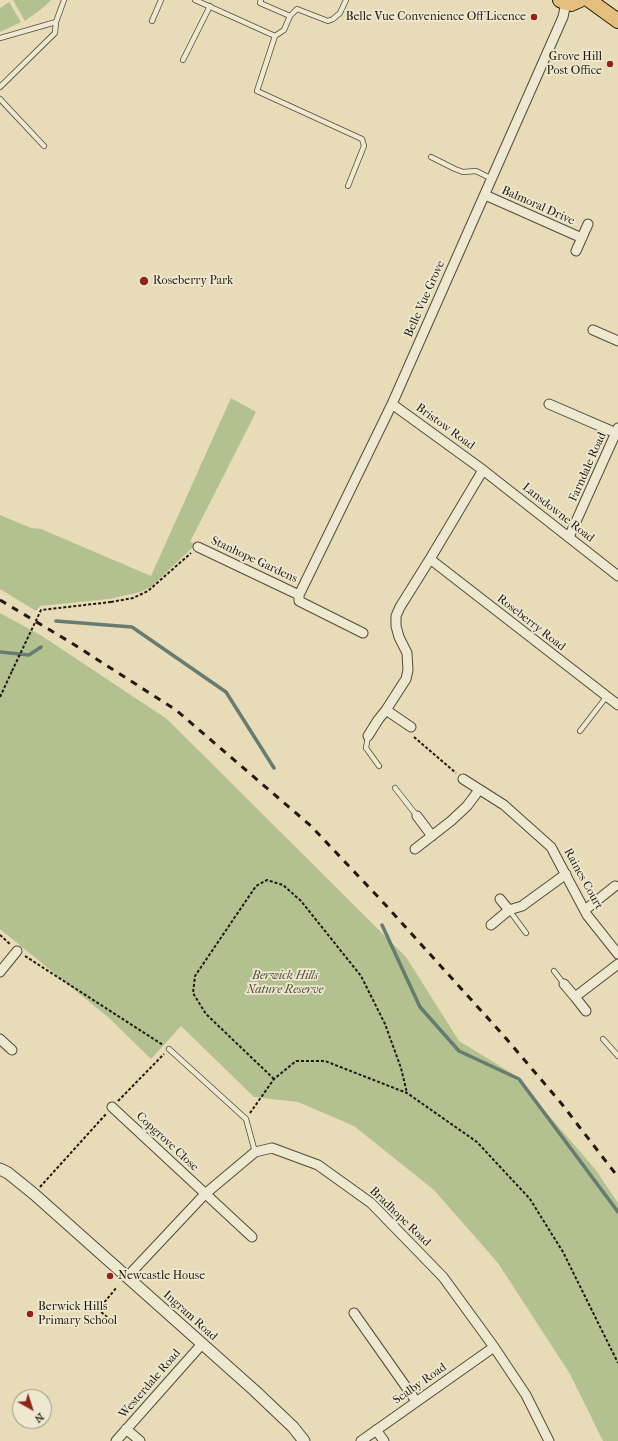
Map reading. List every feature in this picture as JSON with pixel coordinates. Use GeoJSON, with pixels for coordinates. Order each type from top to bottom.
{"type":"FeatureCollection","features":[{"type":"Feature","properties":{"kind":"main road"},"geometry":{"type":"LineString","coordinates":[[563,2],[576,2],[580,0]]}},
{"type":"Feature","properties":{"kind":"main road"},"geometry":{"type":"LineString","coordinates":[[589,0],[618,21]]}},
{"type":"Feature","properties":{"kind":"street","name":"Belle Vue Grove"},"geometry":{"type":"LineString","coordinates":[[299,598],[392,404],[485,195],[563,17],[563,2]]}},
{"type":"Feature","properties":{"kind":"street","name":"Balmoral Drive"},"geometry":{"type":"LineString","coordinates":[[485,195],[582,238]]}},
{"type":"Feature","properties":{"kind":"street","name":"Balmoral Drive"},"geometry":{"type":"LineString","coordinates":[[576,252],[588,224]]}},
{"type":"Feature","properties":{"kind":"street"},"geometry":{"type":"LineString","coordinates":[[593,330],[618,341]]}},
{"type":"Feature","properties":{"kind":"street","name":"Bristow Road"},"geometry":{"type":"LineString","coordinates":[[392,404],[483,470]]}},
{"type":"Feature","properties":{"kind":"street"},"geometry":{"type":"LineString","coordinates":[[549,404],[617,431]]}},
{"type":"Feature","properties":{"kind":"street","name":"Farndale Road"},"geometry":{"type":"LineString","coordinates":[[569,537],[617,431]]}},
{"type":"Feature","properties":{"kind":"street"},"geometry":{"type":"LineString","coordinates":[[368,736],[406,679],[408,670],[407,653],[399,637],[396,626],[396,616],[483,470]]}},
{"type":"Feature","properties":{"kind":"street","name":"Lansdowne Road"},"geometry":{"type":"LineString","coordinates":[[483,470],[618,576]]}},
{"type":"Feature","properties":{"kind":"street","name":"Stanhope Gardens"},"geometry":{"type":"LineString","coordinates":[[198,547],[299,598],[363,633]]}},
{"type":"Feature","properties":{"kind":"street","name":"Roseberry Road"},"geometry":{"type":"LineString","coordinates":[[430,559],[618,705]]}},
{"type":"Feature","properties":{"kind":"street"},"geometry":{"type":"LineString","coordinates":[[386,710],[411,731]]}},
{"type":"Feature","properties":{"kind":"street","name":"Raines Court"},"geometry":{"type":"LineString","coordinates":[[463,779],[504,805],[551,847],[585,910],[618,954]]}},
{"type":"Feature","properties":{"kind":"street"},"geometry":{"type":"LineString","coordinates":[[415,849],[451,822],[467,806],[479,790]]}},
{"type":"Feature","properties":{"kind":"street"},"geometry":{"type":"LineString","coordinates":[[417,816],[432,836]]}},
{"type":"Feature","properties":{"kind":"street"},"geometry":{"type":"LineString","coordinates":[[491,925],[509,910],[522,906],[566,874]]}},
{"type":"Feature","properties":{"kind":"street"},"geometry":{"type":"LineString","coordinates":[[585,910],[615,886]]}},
{"type":"Feature","properties":{"kind":"street"},"geometry":{"type":"LineString","coordinates":[[500,899],[509,910]]}},
{"type":"Feature","properties":{"kind":"street"},"geometry":{"type":"LineString","coordinates":[[0,972],[17,951]]}},
{"type":"Feature","properties":{"kind":"street"},"geometry":{"type":"LineString","coordinates":[[575,997],[618,964]]}},
{"type":"Feature","properties":{"kind":"street"},"geometry":{"type":"LineString","coordinates":[[564,984],[586,1011]]}},
{"type":"Feature","properties":{"kind":"street"},"geometry":{"type":"LineString","coordinates":[[0,1039],[12,1050]]}},
{"type":"Feature","properties":{"kind":"street","name":"Copgrove Close"},"geometry":{"type":"LineString","coordinates":[[112,1108],[252,1237]]}},
{"type":"Feature","properties":{"kind":"street","name":"Bradhope Road"},"geometry":{"type":"LineString","coordinates":[[254,1152],[272,1148],[318,1165],[371,1203],[443,1277],[526,1395],[549,1441]]}},
{"type":"Feature","properties":{"kind":"street"},"geometry":{"type":"LineString","coordinates":[[128,1277],[205,1194],[254,1152]]}},
{"type":"Feature","properties":{"kind":"street","name":"Ingram Road"},"geometry":{"type":"LineString","coordinates":[[0,1169],[8,1173],[34,1194],[128,1277],[254,1390],[293,1427],[304,1441]]}},
{"type":"Feature","properties":{"kind":"street"},"geometry":{"type":"LineString","coordinates":[[354,1313],[416,1401]]}},
{"type":"Feature","properties":{"kind":"street","name":"Westerdale Road"},"geometry":{"type":"LineString","coordinates":[[116,1441],[202,1344]]}},
{"type":"Feature","properties":{"kind":"street","name":"Scalby Road"},"geometry":{"type":"LineString","coordinates":[[361,1441],[416,1401],[494,1348]]}},
{"type":"Feature","properties":{"kind":"street"},"geometry":{"type":"LineString","coordinates":[[126,1429],[140,1441]]}},
{"type":"Feature","properties":{"kind":"street"},"geometry":{"type":"LineString","coordinates":[[376,1430],[384,1441]]}},
{"type":"Feature","properties":{"kind":"lane"},"geometry":{"type":"LineString","coordinates":[[0,87],[55,33],[56,22],[64,0]]}},
{"type":"Feature","properties":{"kind":"lane"},"geometry":{"type":"LineString","coordinates":[[152,21],[161,0]]}},
{"type":"Feature","properties":{"kind":"lane"},"geometry":{"type":"LineString","coordinates":[[195,0],[275,36]]}},
{"type":"Feature","properties":{"kind":"lane"},"geometry":{"type":"LineString","coordinates":[[261,0],[260,3],[290,16]]}},
{"type":"Feature","properties":{"kind":"lane"},"geometry":{"type":"LineString","coordinates":[[346,0],[340,13],[328,21],[297,9],[290,16],[284,30],[275,36],[257,91],[362,139],[364,146],[348,186]]}},
{"type":"Feature","properties":{"kind":"lane"},"geometry":{"type":"LineString","coordinates":[[183,60],[210,6]]}},
{"type":"Feature","properties":{"kind":"lane"},"geometry":{"type":"LineString","coordinates":[[0,38],[56,22]]}},
{"type":"Feature","properties":{"kind":"lane"},"geometry":{"type":"LineString","coordinates":[[0,99],[44,146]]}},
{"type":"Feature","properties":{"kind":"lane"},"geometry":{"type":"LineString","coordinates":[[431,157],[463,172],[476,171],[492,179]]}},
{"type":"Feature","properties":{"kind":"lane"},"geometry":{"type":"LineString","coordinates":[[580,731],[607,696]]}},
{"type":"Feature","properties":{"kind":"lane"},"geometry":{"type":"LineString","coordinates":[[368,736],[366,748],[379,766]]}},
{"type":"Feature","properties":{"kind":"lane"},"geometry":{"type":"LineString","coordinates":[[394,788],[417,816]]}},
{"type":"Feature","properties":{"kind":"lane"},"geometry":{"type":"LineString","coordinates":[[509,910],[526,934]]}},
{"type":"Feature","properties":{"kind":"lane"},"geometry":{"type":"LineString","coordinates":[[554,971],[564,984]]}},
{"type":"Feature","properties":{"kind":"lane"},"geometry":{"type":"LineString","coordinates":[[603,1039],[618,1056]]}},
{"type":"Feature","properties":{"kind":"lane"},"geometry":{"type":"LineString","coordinates":[[169,1049],[246,1119],[254,1152]]}},
{"type":"Feature","properties":{"kind":"path"},"geometry":{"type":"LineString","coordinates":[[0,697],[41,610],[133,598],[148,591],[198,547]]}},
{"type":"Feature","properties":{"kind":"path"},"geometry":{"type":"LineString","coordinates":[[411,731],[463,779]]}},
{"type":"Feature","properties":{"kind":"path"},"geometry":{"type":"LineString","coordinates":[[274,1079],[206,1014],[193,993],[195,976],[256,886],[267,880],[283,885],[301,901],[361,976],[385,1024],[401,1068],[407,1093]]}},
{"type":"Feature","properties":{"kind":"path"},"geometry":{"type":"LineString","coordinates":[[0,935],[17,951],[169,1049],[112,1108],[34,1194]]}},
{"type":"Feature","properties":{"kind":"path"},"geometry":{"type":"LineString","coordinates":[[246,1119],[274,1079],[296,1061],[325,1061],[407,1093],[477,1142],[530,1199],[563,1252],[618,1363]]}},
{"type":"Feature","properties":{"kind":"path"},"geometry":{"type":"LineString","coordinates":[[98,1310],[117,1287]]}},
{"type":"Feature","properties":{"kind":"path"},"geometry":{"type":"LineString","coordinates":[[90,1302],[107,1318]]}},
{"type":"Feature","properties":{"kind":"green space"},"geometry":{"type":"Polygon","coordinates":[[[13,0],[51,0],[25,21],[13,0]]]}},
{"type":"Feature","properties":{"kind":"green space"},"geometry":{"type":"Polygon","coordinates":[[[9,2],[21,22],[0,32],[0,8],[9,2]]]}},
{"type":"Feature","properties":{"kind":"green space"},"geometry":{"type":"Polygon","coordinates":[[[231,398],[256,412],[190,542],[196,544],[151,587],[140,592],[109,599],[40,606],[36,611],[0,589],[0,515],[31,528],[41,529],[151,576],[231,398]]]}},
{"type":"Feature","properties":{"kind":"green space","name":"Berwick Hills Nature Reserve"},"geometry":{"type":"Polygon","coordinates":[[[0,613],[42,636],[167,719],[406,957],[459,1041],[513,1074],[595,1169],[618,1203],[618,1441],[603,1441],[570,1374],[498,1263],[434,1190],[354,1126],[298,1102],[254,1097],[181,1026],[151,1059],[109,1018],[0,929],[0,613]]]}},
{"type":"Feature","properties":{"kind":"waterway"},"geometry":{"type":"LineString","coordinates":[[56,621],[132,627],[226,692],[274,768]]}},
{"type":"Feature","properties":{"kind":"waterway"},"geometry":{"type":"LineString","coordinates":[[0,652],[29,655],[41,647]]}},
{"type":"Feature","properties":{"kind":"waterway"},"geometry":{"type":"LineString","coordinates":[[382,925],[420,1007],[459,1051],[519,1079],[618,1212]]}},
{"type":"Feature","properties":{"kind":"railway"},"geometry":{"type":"LineString","coordinates":[[0,600],[70,642],[176,710],[311,826],[381,900],[504,1036],[561,1103],[618,1177]]}},
{"type":"Feature","properties":{"kind":"place","name":"Belle Vue Convenience Off Licence"},"geometry":{"type":"Point","coordinates":[534,17]}},
{"type":"Feature","properties":{"kind":"place","name":"Grove Hill Post Office"},"geometry":{"type":"Point","coordinates":[610,64]}},
{"type":"Feature","properties":{"kind":"place","name":"Roseberry Park"},"geometry":{"type":"Point","coordinates":[144,281]}},
{"type":"Feature","properties":{"kind":"place","name":"Newcastle House"},"geometry":{"type":"Point","coordinates":[110,1276]}},
{"type":"Feature","properties":{"kind":"place","name":"Berwick Hills Primary School"},"geometry":{"type":"Point","coordinates":[30,1314]}}]}
